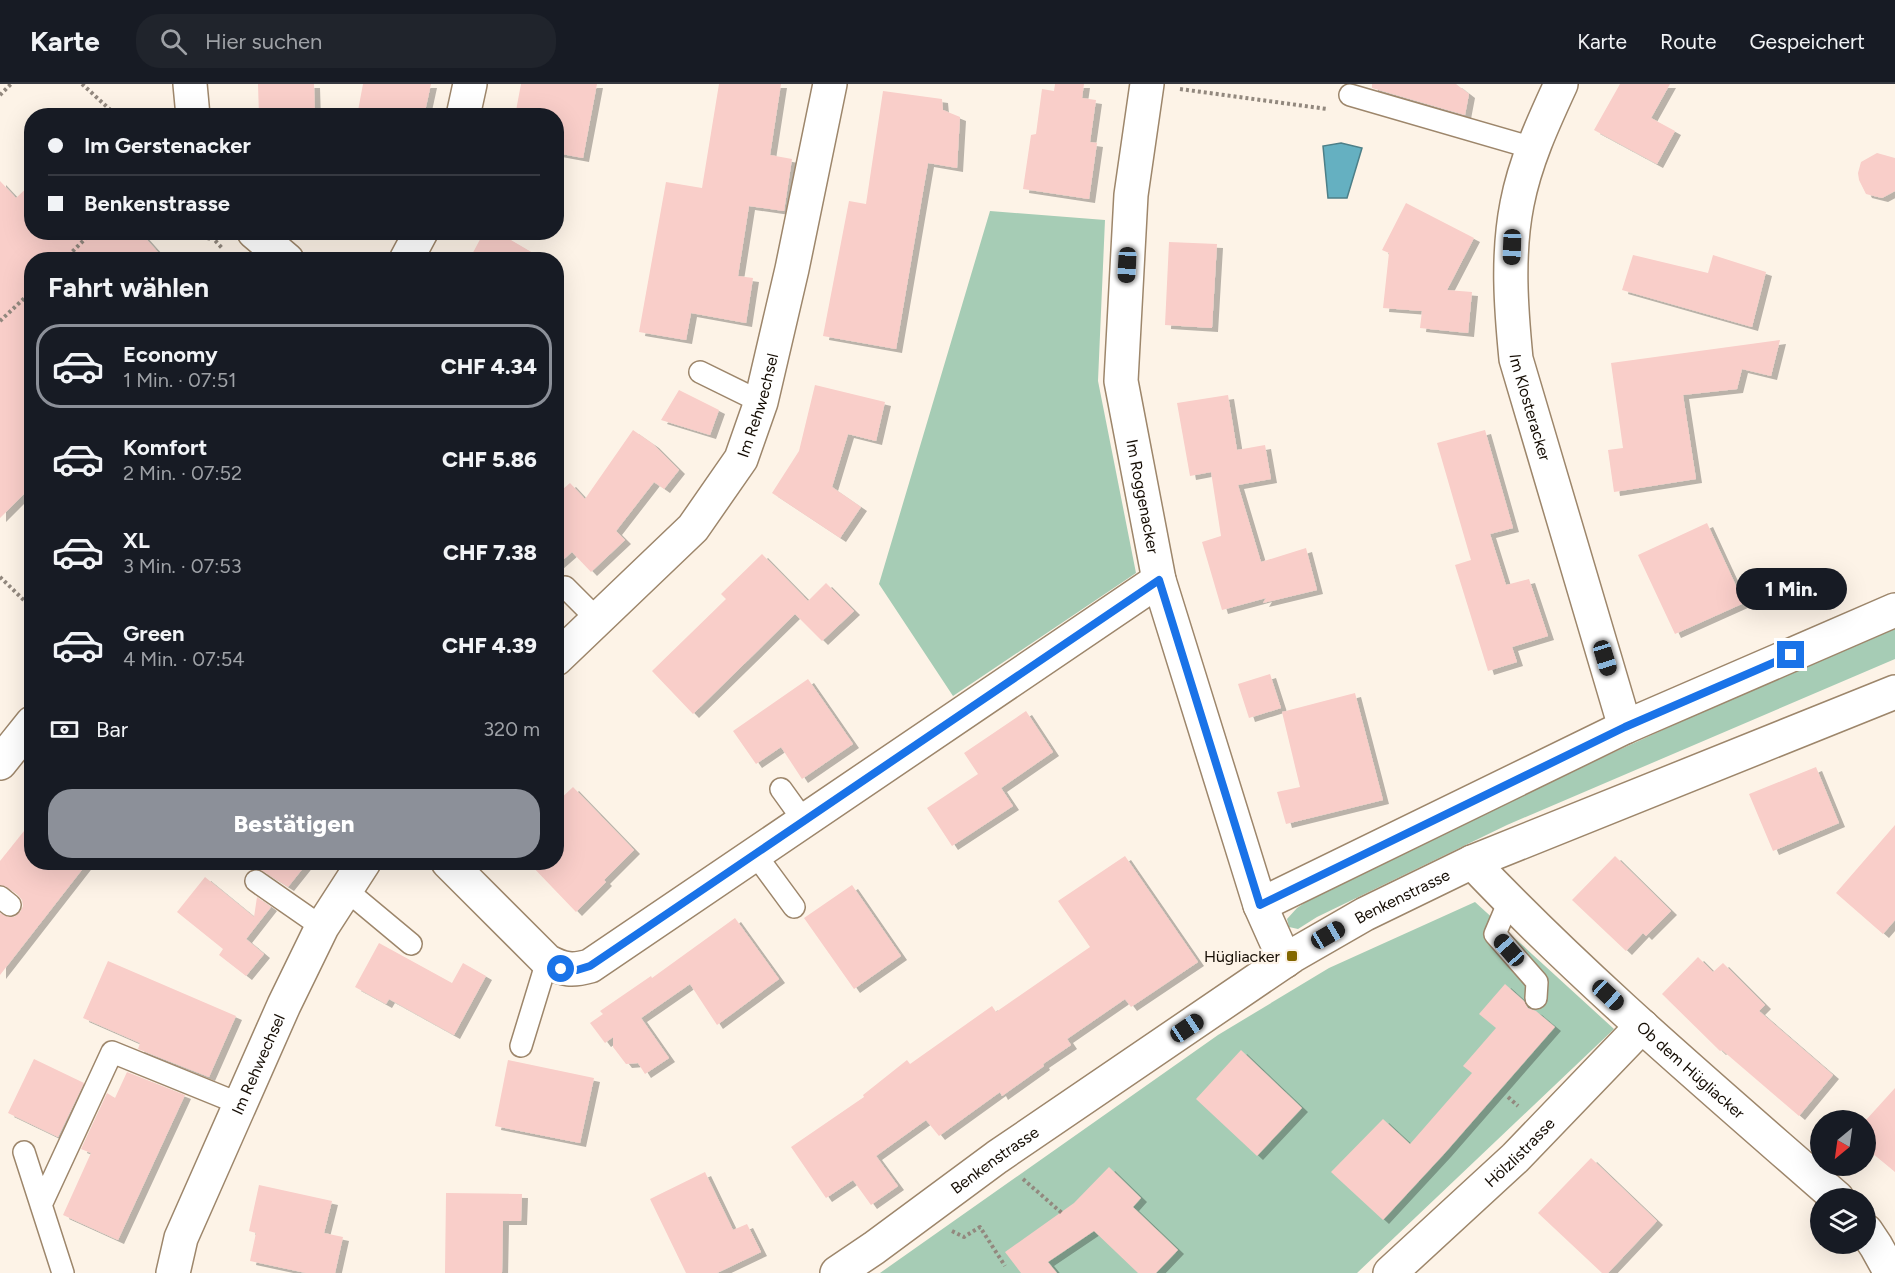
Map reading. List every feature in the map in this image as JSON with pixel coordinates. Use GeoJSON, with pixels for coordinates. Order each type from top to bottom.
{"type":"FeatureCollection","features":[{"type":"Feature","properties":{"kind":"street"},"geometry":{"type":"LineString","coordinates":[[190,84],[192,108]]}},
{"type":"Feature","properties":{"kind":"street"},"geometry":{"type":"LineString","coordinates":[[465,108],[470,84]]}},
{"type":"Feature","properties":{"kind":"street","name":"Im Rehwechsel"},"geometry":{"type":"LineString","coordinates":[[564,651],[693,528],[741,459],[761,402],[792,268],[830,84]]}},
{"type":"Feature","properties":{"kind":"street","name":"Im Roggenacker"},"geometry":{"type":"LineString","coordinates":[[1147,84],[1131,195],[1121,381],[1159,580],[1260,905],[1285,961]]}},
{"type":"Feature","properties":{"kind":"street","name":"Im Klosteracker"},"geometry":{"type":"LineString","coordinates":[[1561,84],[1533,148],[1517,203],[1513,229],[1511,302],[1516,359],[1625,727]]}},
{"type":"Feature","properties":{"kind":"street"},"geometry":{"type":"LineString","coordinates":[[263,240],[278,252]]}},
{"type":"Feature","properties":{"kind":"street"},"geometry":{"type":"LineString","coordinates":[[456,870],[547,962],[561,969],[577,970],[590,966],[1159,580]]}},
{"type":"Feature","properties":{"kind":"street"},"geometry":{"type":"LineString","coordinates":[[1260,905],[1625,727],[1895,610]]}},
{"type":"Feature","properties":{"kind":"street","name":"Benkenstrasse"},"geometry":{"type":"LineString","coordinates":[[837,1273],[997,1157],[1285,961],[1365,914],[1472,862],[1895,692]]}},
{"type":"Feature","properties":{"kind":"street"},"geometry":{"type":"LineString","coordinates":[[0,763],[24,733]]}},
{"type":"Feature","properties":{"kind":"street","name":"Ob dem Hügliacker"},"geometry":{"type":"LineString","coordinates":[[1472,862],[1509,901],[1642,1026],[1826,1188]]}},
{"type":"Feature","properties":{"kind":"street","name":"Im Rehwechsel"},"geometry":{"type":"LineString","coordinates":[[173,1273],[181,1238],[284,1005],[322,927],[355,876]]}},
{"type":"Feature","properties":{"kind":"street","name":"Hölzlistrasse"},"geometry":{"type":"LineString","coordinates":[[1390,1273],[1515,1158],[1642,1026]]}},
{"type":"Feature","properties":{"kind":"street"},"geometry":{"type":"LineString","coordinates":[[1876,1246],[1891,1273]]}},
{"type":"Feature","properties":{"kind":"lane"},"geometry":{"type":"LineString","coordinates":[[1350,95],[1533,148]]}},
{"type":"Feature","properties":{"kind":"lane"},"geometry":{"type":"LineString","coordinates":[[700,372],[761,402]]}},
{"type":"Feature","properties":{"kind":"lane"},"geometry":{"type":"LineString","coordinates":[[565,587],[597,619]]}},
{"type":"Feature","properties":{"kind":"lane"},"geometry":{"type":"LineString","coordinates":[[781,789],[804,821]]}},
{"type":"Feature","properties":{"kind":"lane"},"geometry":{"type":"LineString","coordinates":[[755,854],[794,907]]}},
{"type":"Feature","properties":{"kind":"lane"},"geometry":{"type":"LineString","coordinates":[[355,876],[411,944]]}},
{"type":"Feature","properties":{"kind":"lane"},"geometry":{"type":"LineString","coordinates":[[256,881],[322,927]]}},
{"type":"Feature","properties":{"kind":"lane"},"geometry":{"type":"LineString","coordinates":[[1509,901],[1495,934],[1537,982],[1536,998]]}},
{"type":"Feature","properties":{"kind":"lane"},"geometry":{"type":"LineString","coordinates":[[520,1046],[547,962]]}},
{"type":"Feature","properties":{"kind":"lane"},"geometry":{"type":"LineString","coordinates":[[41,1205],[112,1052],[240,1104]]}},
{"type":"Feature","properties":{"kind":"lane"},"geometry":{"type":"LineString","coordinates":[[24,1152],[63,1273]]}},
{"type":"Feature","properties":{"kind":"path"},"geometry":{"type":"LineString","coordinates":[[0,95],[11,84]]}},
{"type":"Feature","properties":{"kind":"path"},"geometry":{"type":"LineString","coordinates":[[82,84],[108,108]]}},
{"type":"Feature","properties":{"kind":"path"},"geometry":{"type":"LineString","coordinates":[[72,252],[84,240]]}},
{"type":"Feature","properties":{"kind":"path"},"geometry":{"type":"LineString","coordinates":[[212,240],[226,252]]}},
{"type":"Feature","properties":{"kind":"path"},"geometry":{"type":"LineString","coordinates":[[0,321],[24,298]]}},
{"type":"Feature","properties":{"kind":"path"},"geometry":{"type":"LineString","coordinates":[[0,577],[24,600]]}},
{"type":"Feature","properties":{"kind":"path"},"geometry":{"type":"LineString","coordinates":[[997,1157],[1063,1214]]}},
{"type":"Feature","properties":{"kind":"path"},"geometry":{"type":"LineString","coordinates":[[920,1214],[963,1237],[980,1227],[1005,1266]]}},
{"type":"Feature","properties":{"kind":"green space"},"geometry":{"type":"Polygon","coordinates":[[[990,211],[1105,220],[1098,381],[1136,573],[953,696],[879,584],[990,211]]]}},
{"type":"Feature","properties":{"kind":"green space"},"geometry":{"type":"Polygon","coordinates":[[[1895,624],[1895,659],[1507,825],[1317,917],[1298,929],[1289,927],[1287,919],[1297,908],[1349,873],[1895,624]]]}},
{"type":"Feature","properties":{"kind":"green space"},"geometry":{"type":"Polygon","coordinates":[[[1475,902],[1614,1029],[1357,1273],[880,1273],[1218,1035],[1329,968],[1475,902]]]}},
{"type":"Feature","properties":{"kind":"water"},"geometry":{"type":"Polygon","coordinates":[[[1341,143],[1362,148],[1347,198],[1328,198],[1323,146],[1341,143]]]}},
{"type":"Feature","properties":{"kind":"building"},"geometry":{"type":"Polygon","coordinates":[[[258,84],[314,84],[315,108],[259,108],[258,84]]]}},
{"type":"Feature","properties":{"kind":"building"},"geometry":{"type":"Polygon","coordinates":[[[363,84],[431,84],[426,108],[358,108],[363,84]]]}},
{"type":"Feature","properties":{"kind":"building"},"geometry":{"type":"Polygon","coordinates":[[[521,84],[597,84],[583,158],[564,154],[564,108],[516,108],[521,84]]]}},
{"type":"Feature","properties":{"kind":"building"},"geometry":{"type":"Polygon","coordinates":[[[719,84],[781,84],[770,155],[792,159],[784,211],[749,206],[738,276],[753,278],[746,323],[691,313],[686,340],[639,332],[666,182],[702,188],[719,84]]]}},
{"type":"Feature","properties":{"kind":"building"},"geometry":{"type":"Polygon","coordinates":[[[1055,84],[1084,84],[1082,98],[1096,100],[1090,142],[1097,143],[1089,199],[1023,189],[1031,135],[1036,134],[1042,89],[1054,91],[1055,84]]]}},
{"type":"Feature","properties":{"kind":"building"},"geometry":{"type":"Polygon","coordinates":[[[1372,84],[1456,84],[1469,94],[1465,115],[1372,88],[1372,84]]]}},
{"type":"Feature","properties":{"kind":"building"},"geometry":{"type":"Polygon","coordinates":[[[1620,84],[1670,84],[1651,118],[1675,131],[1657,164],[1594,130],[1620,84]]]}},
{"type":"Feature","properties":{"kind":"building"},"geometry":{"type":"Polygon","coordinates":[[[883,91],[942,99],[943,110],[960,117],[957,168],[928,163],[896,349],[823,336],[849,201],[866,204],[883,91]]]}},
{"type":"Feature","properties":{"kind":"building"},"geometry":{"type":"Polygon","coordinates":[[[1877,153],[1895,158],[1895,191],[1882,198],[1866,194],[1858,173],[1861,162],[1877,153]]]}},
{"type":"Feature","properties":{"kind":"building"},"geometry":{"type":"Polygon","coordinates":[[[0,181],[16,198],[24,190],[24,240],[147,240],[158,252],[24,252],[24,494],[0,518],[0,181]]]}},
{"type":"Feature","properties":{"kind":"building"},"geometry":{"type":"Polygon","coordinates":[[[1406,203],[1474,238],[1447,290],[1472,292],[1468,333],[1420,328],[1422,311],[1383,308],[1389,253],[1382,250],[1406,203]]]}},
{"type":"Feature","properties":{"kind":"building"},"geometry":{"type":"Polygon","coordinates":[[[480,240],[511,240],[531,252],[473,252],[480,240]]]}},
{"type":"Feature","properties":{"kind":"building"},"geometry":{"type":"Polygon","coordinates":[[[1169,242],[1217,244],[1212,328],[1165,325],[1169,242]]]}},
{"type":"Feature","properties":{"kind":"building"},"geometry":{"type":"Polygon","coordinates":[[[1633,255],[1708,273],[1713,255],[1766,272],[1752,327],[1622,290],[1633,255]]]}},
{"type":"Feature","properties":{"kind":"building"},"geometry":{"type":"Polygon","coordinates":[[[1780,340],[1771,376],[1742,369],[1737,389],[1683,395],[1696,479],[1614,492],[1608,450],[1623,448],[1611,363],[1780,340]]]}},
{"type":"Feature","properties":{"kind":"building"},"geometry":{"type":"Polygon","coordinates":[[[815,385],[885,402],[876,441],[848,434],[832,487],[861,507],[840,538],[772,493],[799,451],[815,385]]]}},
{"type":"Feature","properties":{"kind":"building"},"geometry":{"type":"Polygon","coordinates":[[[679,390],[719,410],[710,435],[661,420],[679,390]]]}},
{"type":"Feature","properties":{"kind":"building"},"geometry":{"type":"Polygon","coordinates":[[[1228,395],[1237,450],[1265,445],[1271,479],[1238,485],[1261,562],[1306,548],[1317,590],[1263,603],[1266,598],[1222,610],[1202,542],[1221,536],[1211,472],[1190,476],[1177,403],[1228,395]]]}},
{"type":"Feature","properties":{"kind":"building"},"geometry":{"type":"Polygon","coordinates":[[[633,430],[653,444],[679,470],[664,489],[654,482],[616,531],[625,540],[591,572],[572,552],[564,559],[564,488],[570,483],[585,499],[633,430]]]}},
{"type":"Feature","properties":{"kind":"building"},"geometry":{"type":"Polygon","coordinates":[[[1485,430],[1513,528],[1490,534],[1506,585],[1529,579],[1548,636],[1512,647],[1517,662],[1488,671],[1455,565],[1471,560],[1437,443],[1485,430]]]}},
{"type":"Feature","properties":{"kind":"building"},"geometry":{"type":"Polygon","coordinates":[[[1707,523],[1744,603],[1675,634],[1638,555],[1707,523]]]}},
{"type":"Feature","properties":{"kind":"building"},"geometry":{"type":"Polygon","coordinates":[[[762,554],[808,601],[826,583],[854,611],[822,641],[795,614],[693,714],[652,671],[726,599],[721,594],[762,554]]]}},
{"type":"Feature","properties":{"kind":"building"},"geometry":{"type":"Polygon","coordinates":[[[1270,674],[1281,708],[1249,718],[1238,684],[1270,674]]]}},
{"type":"Feature","properties":{"kind":"building"},"geometry":{"type":"Polygon","coordinates":[[[808,679],[853,744],[802,779],[781,747],[756,764],[733,731],[808,679]]]}},
{"type":"Feature","properties":{"kind":"building"},"geometry":{"type":"Polygon","coordinates":[[[1355,693],[1383,800],[1286,824],[1277,792],[1300,787],[1282,712],[1355,693]]]}},
{"type":"Feature","properties":{"kind":"building"},"geometry":{"type":"Polygon","coordinates":[[[1026,711],[1053,752],[1001,788],[1013,806],[952,846],[927,808],[978,774],[964,753],[1026,711]]]}},
{"type":"Feature","properties":{"kind":"building"},"geometry":{"type":"Polygon","coordinates":[[[1816,767],[1839,823],[1773,851],[1749,794],[1816,767]]]}},
{"type":"Feature","properties":{"kind":"building"},"geometry":{"type":"Polygon","coordinates":[[[573,787],[634,850],[576,912],[536,870],[564,870],[564,795],[573,787]]]}},
{"type":"Feature","properties":{"kind":"building"},"geometry":{"type":"Polygon","coordinates":[[[1895,825],[1895,920],[1883,934],[1836,893],[1895,825]]]}},
{"type":"Feature","properties":{"kind":"building"},"geometry":{"type":"Polygon","coordinates":[[[24,831],[24,870],[82,870],[0,975],[0,913],[14,917],[23,906],[18,895],[0,885],[0,861],[24,831]]]}},
{"type":"Feature","properties":{"kind":"building"},"geometry":{"type":"Polygon","coordinates":[[[1125,856],[1198,962],[1131,1007],[1125,999],[1067,1039],[1071,1045],[1043,1064],[1044,1066],[1002,1096],[1000,1092],[939,1136],[926,1120],[876,1156],[898,1186],[871,1205],[853,1180],[826,1198],[791,1147],[864,1097],[863,1095],[907,1060],[910,1064],[992,1006],[996,1012],[1090,947],[1058,901],[1125,856]]]}},
{"type":"Feature","properties":{"kind":"building"},"geometry":{"type":"Polygon","coordinates":[[[1615,856],[1671,911],[1646,936],[1643,933],[1626,951],[1572,900],[1615,856]]]}},
{"type":"Feature","properties":{"kind":"building"},"geometry":{"type":"Polygon","coordinates":[[[261,870],[302,870],[288,887],[261,870]]]}},
{"type":"Feature","properties":{"kind":"building"},"geometry":{"type":"Polygon","coordinates":[[[205,877],[254,917],[257,897],[271,907],[246,939],[264,954],[246,976],[219,955],[223,949],[177,912],[205,877]]]}},
{"type":"Feature","properties":{"kind":"building"},"geometry":{"type":"Polygon","coordinates":[[[852,885],[901,956],[854,989],[804,918],[852,885]]]}},
{"type":"Feature","properties":{"kind":"building"},"geometry":{"type":"Polygon","coordinates":[[[735,918],[779,979],[717,1025],[690,984],[641,1018],[669,1058],[645,1074],[638,1063],[626,1064],[613,1047],[613,1037],[605,1043],[590,1023],[603,1014],[600,1011],[651,976],[652,978],[735,918]]]}},
{"type":"Feature","properties":{"kind":"building"},"geometry":{"type":"Polygon","coordinates":[[[379,943],[452,983],[463,963],[486,976],[454,1035],[389,999],[386,1004],[355,987],[379,943]]]}},
{"type":"Feature","properties":{"kind":"building"},"geometry":{"type":"Polygon","coordinates":[[[1698,957],[1713,972],[1723,963],[1765,1005],[1759,1011],[1833,1075],[1799,1116],[1722,1050],[1720,1051],[1662,994],[1698,957]]]}},
{"type":"Feature","properties":{"kind":"building"},"geometry":{"type":"Polygon","coordinates":[[[108,961],[236,1016],[209,1077],[138,1049],[140,1043],[83,1018],[108,961]]]}},
{"type":"Feature","properties":{"kind":"building"},"geometry":{"type":"Polygon","coordinates":[[[1505,984],[1524,1001],[1528,1008],[1536,1011],[1555,1027],[1383,1220],[1331,1172],[1383,1119],[1410,1144],[1472,1073],[1463,1066],[1496,1028],[1479,1014],[1505,984]]]}},
{"type":"Feature","properties":{"kind":"building"},"geometry":{"type":"Polygon","coordinates":[[[1241,1050],[1302,1108],[1257,1156],[1196,1099],[1241,1050]]]}},
{"type":"Feature","properties":{"kind":"building"},"geometry":{"type":"Polygon","coordinates":[[[34,1059],[84,1083],[58,1137],[8,1113],[34,1059]]]}},
{"type":"Feature","properties":{"kind":"building"},"geometry":{"type":"Polygon","coordinates":[[[508,1060],[594,1078],[580,1143],[495,1126],[508,1060]]]}},
{"type":"Feature","properties":{"kind":"building"},"geometry":{"type":"Polygon","coordinates":[[[127,1072],[185,1095],[118,1240],[63,1215],[91,1153],[81,1149],[107,1093],[115,1098],[127,1072]]]}},
{"type":"Feature","properties":{"kind":"building"},"geometry":{"type":"Polygon","coordinates":[[[1895,1088],[1895,1172],[1876,1156],[1875,1110],[1895,1088]]]}},
{"type":"Feature","properties":{"kind":"building"},"geometry":{"type":"Polygon","coordinates":[[[1591,1158],[1657,1221],[1608,1273],[1602,1273],[1538,1213],[1591,1158]]]}},
{"type":"Feature","properties":{"kind":"building"},"geometry":{"type":"Polygon","coordinates":[[[1109,1167],[1141,1198],[1133,1207],[1178,1250],[1156,1273],[1138,1273],[1094,1231],[1048,1262],[1057,1273],[1021,1273],[1005,1252],[1074,1203],[1109,1167]]]}},
{"type":"Feature","properties":{"kind":"building"},"geometry":{"type":"Polygon","coordinates":[[[705,1172],[733,1230],[747,1224],[761,1252],[717,1273],[686,1273],[650,1199],[705,1172]]]}},
{"type":"Feature","properties":{"kind":"building"},"geometry":{"type":"Polygon","coordinates":[[[259,1185],[332,1201],[324,1233],[343,1237],[335,1273],[306,1273],[250,1261],[256,1233],[249,1231],[259,1185]]]}},
{"type":"Feature","properties":{"kind":"building"},"geometry":{"type":"Polygon","coordinates":[[[446,1193],[522,1194],[521,1221],[503,1221],[502,1273],[445,1273],[446,1193]]]}},
{"type":"Feature","properties":{"kind":"place","name":"Hügliacker"},"geometry":{"type":"Point","coordinates":[1292,956]}},
{"type":"Feature","properties":{"kind":"route"},"geometry":{"type":"LineString","coordinates":[[561,969],[577,970],[590,966],[1159,580],[1260,905],[1625,727],[1791,655]]}}]}
